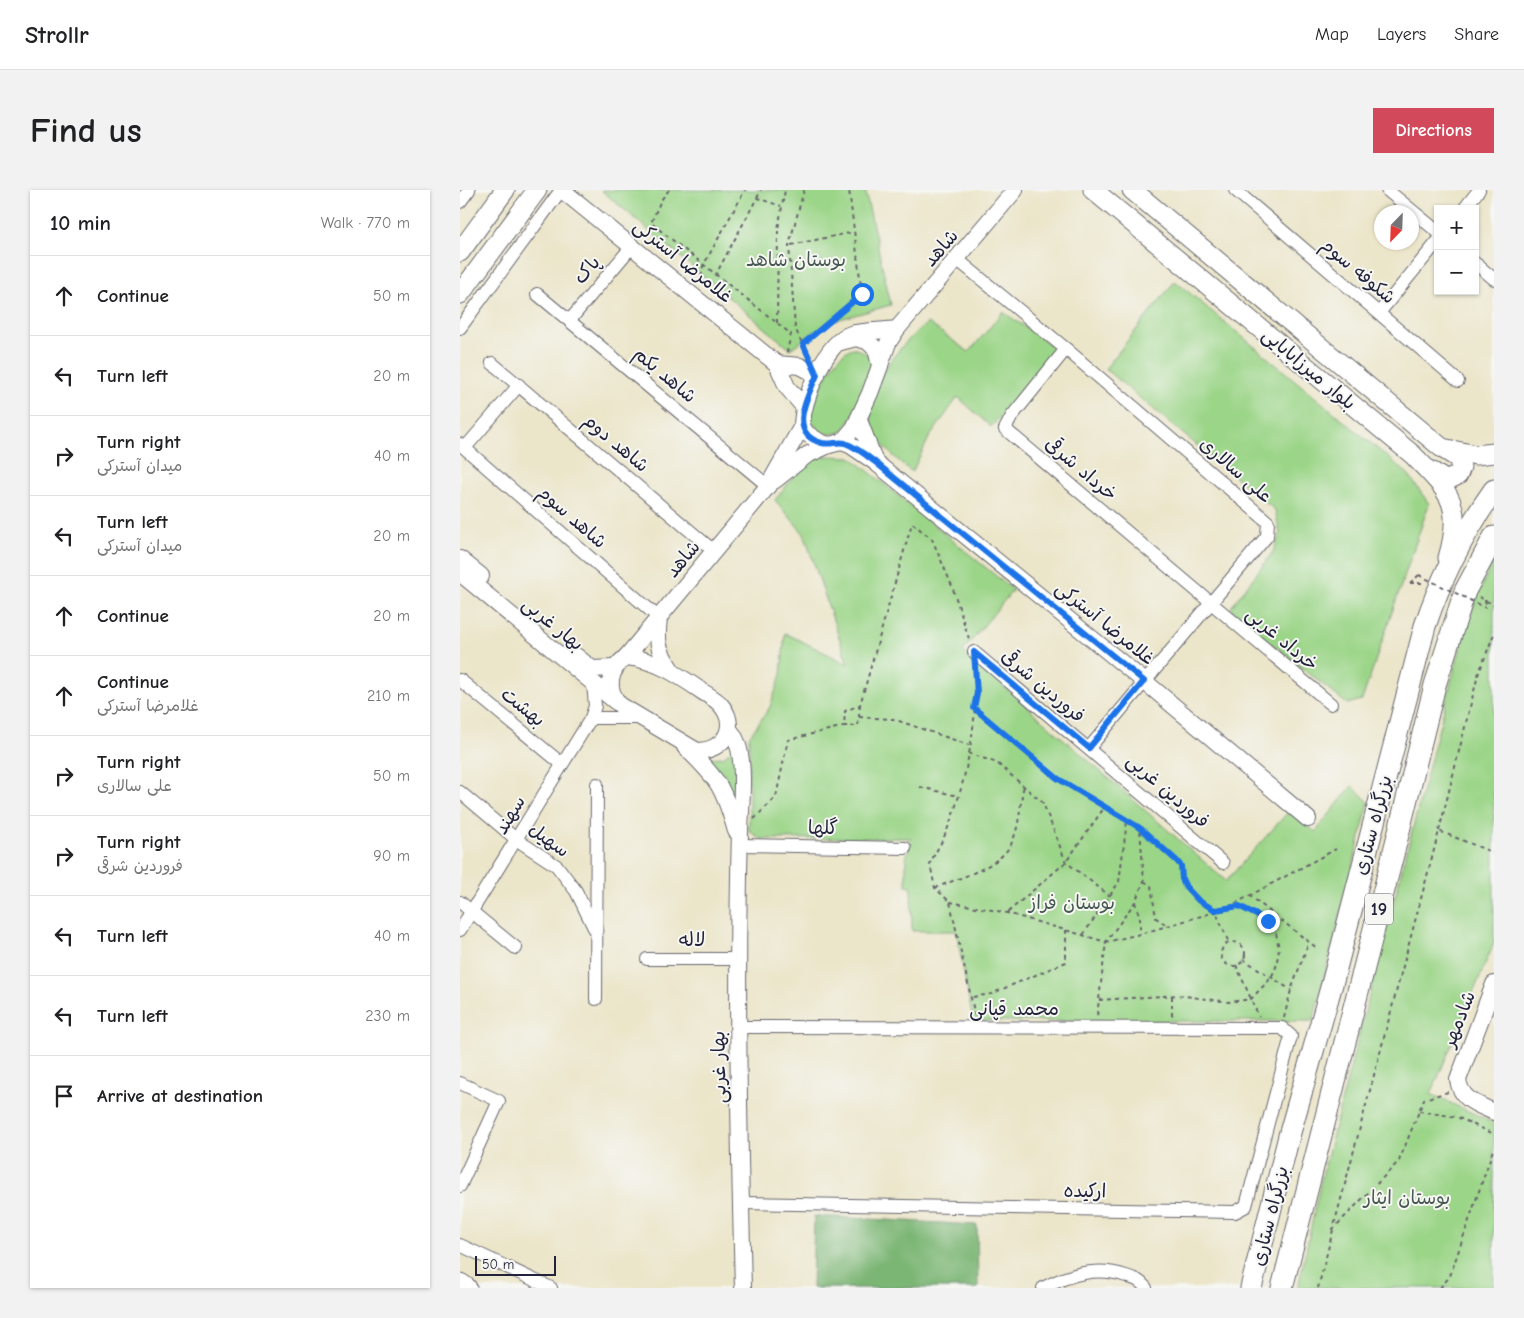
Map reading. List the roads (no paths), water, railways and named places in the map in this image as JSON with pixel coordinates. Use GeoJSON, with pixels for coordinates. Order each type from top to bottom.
{"type":"FeatureCollection","features":[{"type":"Feature","properties":{"kind":"highway","name":"بزرگراه ستاری"},"geometry":{"type":"LineString","coordinates":[[1252,1288],[1289,1136],[1332,984],[1425,626],[1441,583],[1468,530],[1494,490]]}},
{"type":"Feature","properties":{"kind":"highway","name":"بزرگراه ستاری"},"geometry":{"type":"LineString","coordinates":[[1282,1288],[1435,684],[1465,591],[1494,536]]}},
{"type":"Feature","properties":{"kind":"highway"},"geometry":{"type":"LineString","coordinates":[[1290,1288],[1291,1255]]}},
{"type":"Feature","properties":{"kind":"highway"},"geometry":{"type":"LineString","coordinates":[[460,1284],[466,1288]]}},
{"type":"Feature","properties":{"kind":"main road"},"geometry":{"type":"LineString","coordinates":[[460,252],[505,190]]}},
{"type":"Feature","properties":{"kind":"main road"},"geometry":{"type":"LineString","coordinates":[[460,294],[537,190]]}},
{"type":"Feature","properties":{"kind":"main road","name":"بلوار میرزابابایی"},"geometry":{"type":"LineString","coordinates":[[1093,190],[1413,455],[1446,489],[1454,510],[1453,540],[1441,583]]}},
{"type":"Feature","properties":{"kind":"main road","name":"بلوار میرزابابایی"},"geometry":{"type":"LineString","coordinates":[[1132,190],[1442,448],[1476,455],[1494,453]]}},
{"type":"Feature","properties":{"kind":"main road"},"geometry":{"type":"LineString","coordinates":[[1413,455],[1442,480],[1451,480],[1458,475],[1461,462],[1442,448]]}},
{"type":"Feature","properties":{"kind":"street"},"geometry":{"type":"LineString","coordinates":[[460,202],[469,190]]}},
{"type":"Feature","properties":{"kind":"street"},"geometry":{"type":"LineString","coordinates":[[460,328],[562,190]]}},
{"type":"Feature","properties":{"kind":"street","name":"غلامرضا آسترکی"},"geometry":{"type":"LineString","coordinates":[[562,190],[780,364]]}},
{"type":"Feature","properties":{"kind":"street","name":"شکوفه سوم"},"geometry":{"type":"LineString","coordinates":[[1234,190],[1458,381]]}},
{"type":"Feature","properties":{"kind":"street"},"geometry":{"type":"LineString","coordinates":[[1387,190],[1434,229]]}},
{"type":"Feature","properties":{"kind":"street"},"geometry":{"type":"LineString","coordinates":[[1467,205],[1479,190]]}},
{"type":"Feature","properties":{"kind":"street","name":"شاهد"},"geometry":{"type":"LineString","coordinates":[[768,486],[807,455],[849,437],[859,420],[888,343],[897,329],[1016,191]]}},
{"type":"Feature","properties":{"kind":"street","name":"پاک"},"geometry":{"type":"LineString","coordinates":[[570,320],[633,245]]}},
{"type":"Feature","properties":{"kind":"street"},"geometry":{"type":"LineString","coordinates":[[1379,313],[1434,246]]}},
{"type":"Feature","properties":{"kind":"street","name":"علی سالاری"},"geometry":{"type":"LineString","coordinates":[[958,260],[1066,349],[1268,522],[1267,536],[1089,748]]}},
{"type":"Feature","properties":{"kind":"street"},"geometry":{"type":"LineString","coordinates":[[1479,266],[1494,279]]}},
{"type":"Feature","properties":{"kind":"street","name":"شاهد یکم"},"geometry":{"type":"LineString","coordinates":[[537,294],[768,486]]}},
{"type":"Feature","properties":{"kind":"street"},"geometry":{"type":"LineString","coordinates":[[802,426],[803,406],[817,375],[837,343],[850,334],[897,329]]}},
{"type":"Feature","properties":{"kind":"street"},"geometry":{"type":"LineString","coordinates":[[837,343],[856,338],[867,341],[876,349],[880,366]]}},
{"type":"Feature","properties":{"kind":"street","name":"خرداد شرقی"},"geometry":{"type":"LineString","coordinates":[[1066,349],[1012,416],[1005,429],[1210,603]]}},
{"type":"Feature","properties":{"kind":"street","name":"شاهد دوم"},"geometry":{"type":"LineString","coordinates":[[492,363],[715,552]]}},
{"type":"Feature","properties":{"kind":"street"},"geometry":{"type":"LineString","coordinates":[[803,406],[787,387],[780,364],[800,366],[817,375]]}},
{"type":"Feature","properties":{"kind":"street"},"geometry":{"type":"LineString","coordinates":[[462,446],[519,385]]}},
{"type":"Feature","properties":{"kind":"street"},"geometry":{"type":"LineString","coordinates":[[859,420],[875,462]]}},
{"type":"Feature","properties":{"kind":"street","name":"غلامرضا آسترکی"},"geometry":{"type":"LineString","coordinates":[[802,426],[812,438],[836,444],[850,445],[875,462],[1144,681],[1308,819]]}},
{"type":"Feature","properties":{"kind":"street","name":"شاهد"},"geometry":{"type":"LineString","coordinates":[[620,663],[715,552],[768,486],[802,426]]}},
{"type":"Feature","properties":{"kind":"street","name":"شاهد سوم"},"geometry":{"type":"LineString","coordinates":[[462,446],[659,618]]}},
{"type":"Feature","properties":{"kind":"street","name":"بهار غربی"},"geometry":{"type":"LineString","coordinates":[[460,559],[592,669],[643,660],[672,671],[720,703],[725,712],[729,730],[735,735],[738,745],[741,819],[737,959],[743,1288]]}},
{"type":"Feature","properties":{"kind":"street","name":"بهار غربی"},"geometry":{"type":"LineString","coordinates":[[460,574],[620,705],[677,740]]}},
{"type":"Feature","properties":{"kind":"street","name":"خرداد غربی"},"geometry":{"type":"LineString","coordinates":[[1210,603],[1331,704]]}},
{"type":"Feature","properties":{"kind":"street"},"geometry":{"type":"LineString","coordinates":[[659,618],[656,639],[660,653],[672,671]]}},
{"type":"Feature","properties":{"kind":"street","name":"فروردین شرقی"},"geometry":{"type":"LineString","coordinates":[[974,652],[1089,748]]}},
{"type":"Feature","properties":{"kind":"street"},"geometry":{"type":"LineString","coordinates":[[620,663],[610,680],[610,690],[620,705]]}},
{"type":"Feature","properties":{"kind":"street","name":"بهشت"},"geometry":{"type":"LineString","coordinates":[[460,680],[562,764]]}},
{"type":"Feature","properties":{"kind":"street"},"geometry":{"type":"LineString","coordinates":[[594,683],[595,706],[591,718],[641,718]]}},
{"type":"Feature","properties":{"kind":"street","name":"سهند"},"geometry":{"type":"LineString","coordinates":[[460,930],[591,718]]}},
{"type":"Feature","properties":{"kind":"street"},"geometry":{"type":"LineString","coordinates":[[677,740],[697,751],[707,751],[717,747],[724,740],[729,730]]}},
{"type":"Feature","properties":{"kind":"street"},"geometry":{"type":"LineString","coordinates":[[677,740],[715,776],[722,788],[740,845]]}},
{"type":"Feature","properties":{"kind":"street","name":"فروردین غربی"},"geometry":{"type":"LineString","coordinates":[[1089,748],[1223,863]]}},
{"type":"Feature","properties":{"kind":"street"},"geometry":{"type":"LineString","coordinates":[[596,1000],[597,784]]}},
{"type":"Feature","properties":{"kind":"street","name":"سهیل"},"geometry":{"type":"LineString","coordinates":[[460,792],[517,840],[557,866],[576,891],[596,933]]}},
{"type":"Feature","properties":{"kind":"street","name":"گلها"},"geometry":{"type":"LineString","coordinates":[[740,845],[905,848]]}},
{"type":"Feature","properties":{"kind":"street"},"geometry":{"type":"LineString","coordinates":[[460,902],[516,948]]}},
{"type":"Feature","properties":{"kind":"street","name":"لاله"},"geometry":{"type":"LineString","coordinates":[[647,959],[737,959]]}},
{"type":"Feature","properties":{"kind":"street","name":"شادمهر"},"geometry":{"type":"LineString","coordinates":[[1494,984],[1458,1080],[1464,1097],[1494,1112]]}},
{"type":"Feature","properties":{"kind":"street","name":"محمد قپانی"},"geometry":{"type":"LineString","coordinates":[[739,1027],[1282,1028],[1286,1026]]}},
{"type":"Feature","properties":{"kind":"street","name":"ارکیده"},"geometry":{"type":"LineString","coordinates":[[741,1203],[1235,1212],[1246,1206],[1291,1036],[1286,1026]]}},
{"type":"Feature","properties":{"kind":"street"},"geometry":{"type":"LineString","coordinates":[[460,1083],[499,1101],[460,1184]]}},
{"type":"Feature","properties":{"kind":"street"},"geometry":{"type":"LineString","coordinates":[[460,1245],[550,1288]]}},
{"type":"Feature","properties":{"kind":"street"},"geometry":{"type":"LineString","coordinates":[[1043,1288],[1085,1271],[1112,1271],[1141,1281],[1146,1288]]}},
{"type":"Feature","properties":{"kind":"park label","name":"بوستان شاهد"},"geometry":{"type":"Point","coordinates":[796,260]}},
{"type":"Feature","properties":{"kind":"park label","name":"بوستان فراز"},"geometry":{"type":"Point","coordinates":[1072,903]}},
{"type":"Feature","properties":{"kind":"park label","name":"بوستان ایثار"},"geometry":{"type":"Point","coordinates":[1407,1198]}}]}
